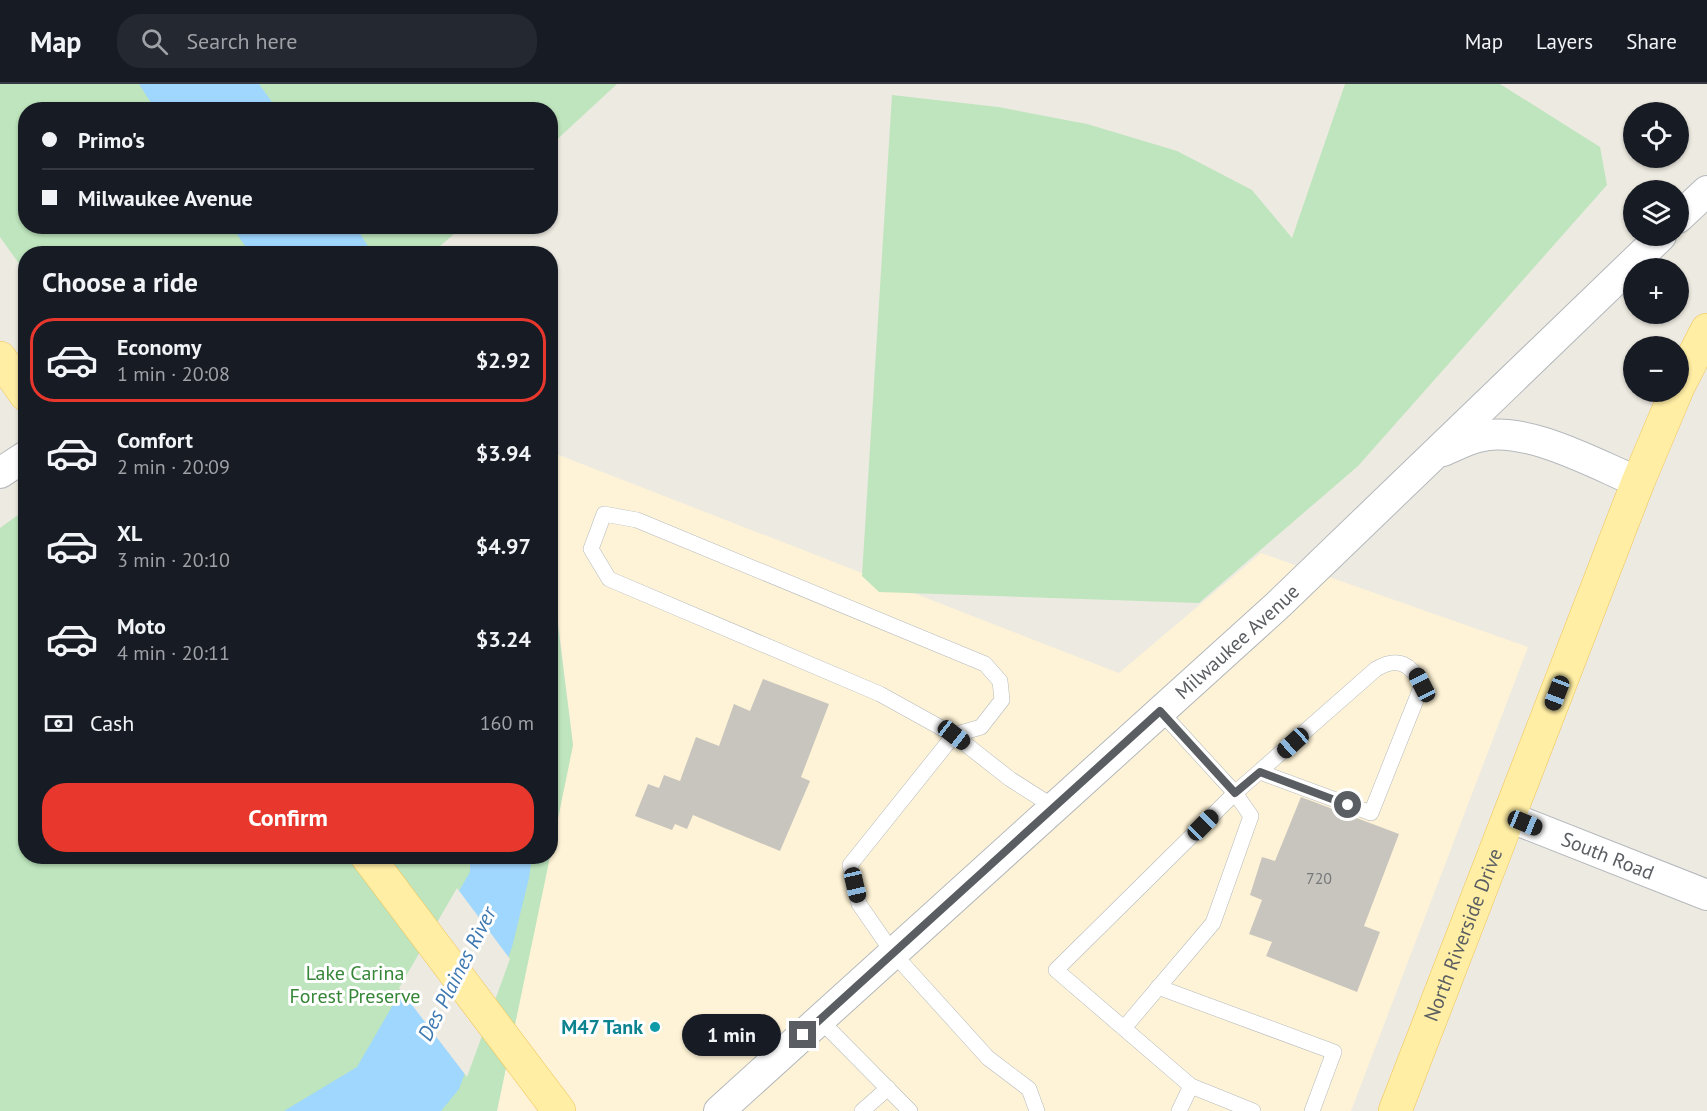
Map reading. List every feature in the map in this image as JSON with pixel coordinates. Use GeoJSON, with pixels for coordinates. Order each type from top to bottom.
{"type":"FeatureCollection","features":[{"type":"Feature","properties":{"kind":"main road"},"geometry":{"type":"LineString","coordinates":[[1689,365],[1707,330]]}},
{"type":"Feature","properties":{"kind":"main road"},"geometry":{"type":"LineString","coordinates":[[0,358],[18,384]]}},
{"type":"Feature","properties":{"kind":"main road","name":"North Riverside Drive"},"geometry":{"type":"LineString","coordinates":[[1395,1111],[1638,482],[1672,402]]}},
{"type":"Feature","properties":{"kind":"main road"},"geometry":{"type":"LineString","coordinates":[[373,864],[559,1111]]}},
{"type":"Feature","properties":{"kind":"street"},"geometry":{"type":"LineString","coordinates":[[1689,208],[1707,191]]}},
{"type":"Feature","properties":{"kind":"street","name":"Milwaukee Avenue"},"geometry":{"type":"LineString","coordinates":[[719,1111],[1279,603],[1650,246]]}},
{"type":"Feature","properties":{"kind":"street","name":"Milwaukee Avenue"},"geometry":{"type":"LineString","coordinates":[[1430,456],[1480,436],[1513,435],[1546,442],[1638,482]]}},
{"type":"Feature","properties":{"kind":"street"},"geometry":{"type":"LineString","coordinates":[[0,473],[18,461]]}},
{"type":"Feature","properties":{"kind":"street","name":"South Road"},"geometry":{"type":"LineString","coordinates":[[1509,817],[1707,895]]}},
{"type":"Feature","properties":{"kind":"lane"},"geometry":{"type":"LineString","coordinates":[[1037,1111],[1029,1089],[988,1058],[893,953],[859,904],[850,865],[954,735],[981,727],[1002,700],[1000,681],[985,664],[637,520],[604,514],[591,549],[609,579],[880,694],[954,735],[1010,779],[1054,807]]}},
{"type":"Feature","properties":{"kind":"lane"},"geometry":{"type":"LineString","coordinates":[[1253,1111],[1191,1086],[1056,970],[1235,793],[1376,669],[1385,664],[1399,662],[1414,671],[1422,685],[1371,813],[1260,772]]}},
{"type":"Feature","properties":{"kind":"lane"},"geometry":{"type":"LineString","coordinates":[[1124,1028],[1213,923],[1251,816],[1235,793],[1160,711]]}},
{"type":"Feature","properties":{"kind":"lane"},"geometry":{"type":"LineString","coordinates":[[1158,987],[1334,1052],[1312,1111]]}},
{"type":"Feature","properties":{"kind":"lane"},"geometry":{"type":"LineString","coordinates":[[820,1020],[910,1111]]}},
{"type":"Feature","properties":{"kind":"lane"},"geometry":{"type":"LineString","coordinates":[[1179,1111],[1191,1086]]}},
{"type":"Feature","properties":{"kind":"lane"},"geometry":{"type":"LineString","coordinates":[[862,1111],[888,1088]]}},
{"type":"Feature","properties":{"kind":"shaded area"},"geometry":{"type":"Polygon","coordinates":[[[558,455],[1119,673],[1261,553],[1528,647],[1351,1111],[497,1111],[548,864],[558,864],[558,817],[573,745],[558,620],[558,455]]]}},
{"type":"Feature","properties":{"kind":"green space"},"geometry":{"type":"Polygon","coordinates":[[[0,84],[617,84],[558,139],[558,102],[18,102],[18,234],[454,234],[440,246],[18,246],[18,262],[0,237],[0,84]]]}},
{"type":"Feature","properties":{"kind":"green space"},"geometry":{"type":"Polygon","coordinates":[[[1345,84],[1500,84],[1600,147],[1607,185],[1358,466],[1199,603],[879,592],[862,576],[892,95],[998,107],[1087,124],[1177,151],[1252,190],[1292,238],[1345,84]]]}},
{"type":"Feature","properties":{"kind":"green space","name":"Lake Carina Forest Preserve"},"geometry":{"type":"Polygon","coordinates":[[[18,515],[18,864],[549,864],[497,1111],[0,1111],[0,528],[18,515]]]}},
{"type":"Feature","properties":{"kind":"green space"},"geometry":{"type":"Polygon","coordinates":[[[558,626],[573,745],[558,819],[558,626]]]}},
{"type":"Feature","properties":{"kind":"water"},"geometry":{"type":"Polygon","coordinates":[[[139,84],[259,84],[272,102],[151,102],[139,84]]]}},
{"type":"Feature","properties":{"kind":"water"},"geometry":{"type":"Polygon","coordinates":[[[237,234],[360,234],[368,246],[245,246],[237,234]]]}},
{"type":"Feature","properties":{"kind":"water","name":"Des Plaines River"},"geometry":{"type":"Polygon","coordinates":[[[470,864],[531,864],[512,947],[459,1089],[441,1111],[284,1111],[357,1067],[470,872],[470,864]]]}},
{"type":"Feature","properties":{"kind":"pier"},"geometry":{"type":"Polygon","coordinates":[[[457,888],[510,959],[467,1077],[399,988],[457,888]]]}},
{"type":"Feature","properties":{"kind":"building"},"geometry":{"type":"Polygon","coordinates":[[[763,679],[829,704],[801,777],[810,781],[780,851],[693,815],[687,829],[675,824],[672,830],[635,816],[648,784],[659,788],[664,775],[680,781],[696,737],[719,746],[734,704],[750,711],[763,679]]]}},
{"type":"Feature","properties":{"kind":"building"},"geometry":{"type":"Polygon","coordinates":[[[1301,797],[1399,834],[1364,926],[1380,932],[1357,992],[1266,956],[1272,942],[1249,934],[1262,900],[1250,895],[1262,857],[1275,861],[1301,797]]]}},
{"type":"Feature","properties":{"kind":"place","name":"M47 Tank"},"geometry":{"type":"Point","coordinates":[655,1027]}},
{"type":"Feature","properties":{"kind":"route"},"geometry":{"type":"LineString","coordinates":[[803,1035],[1160,711],[1235,793],[1260,772],[1348,805]]}}]}
